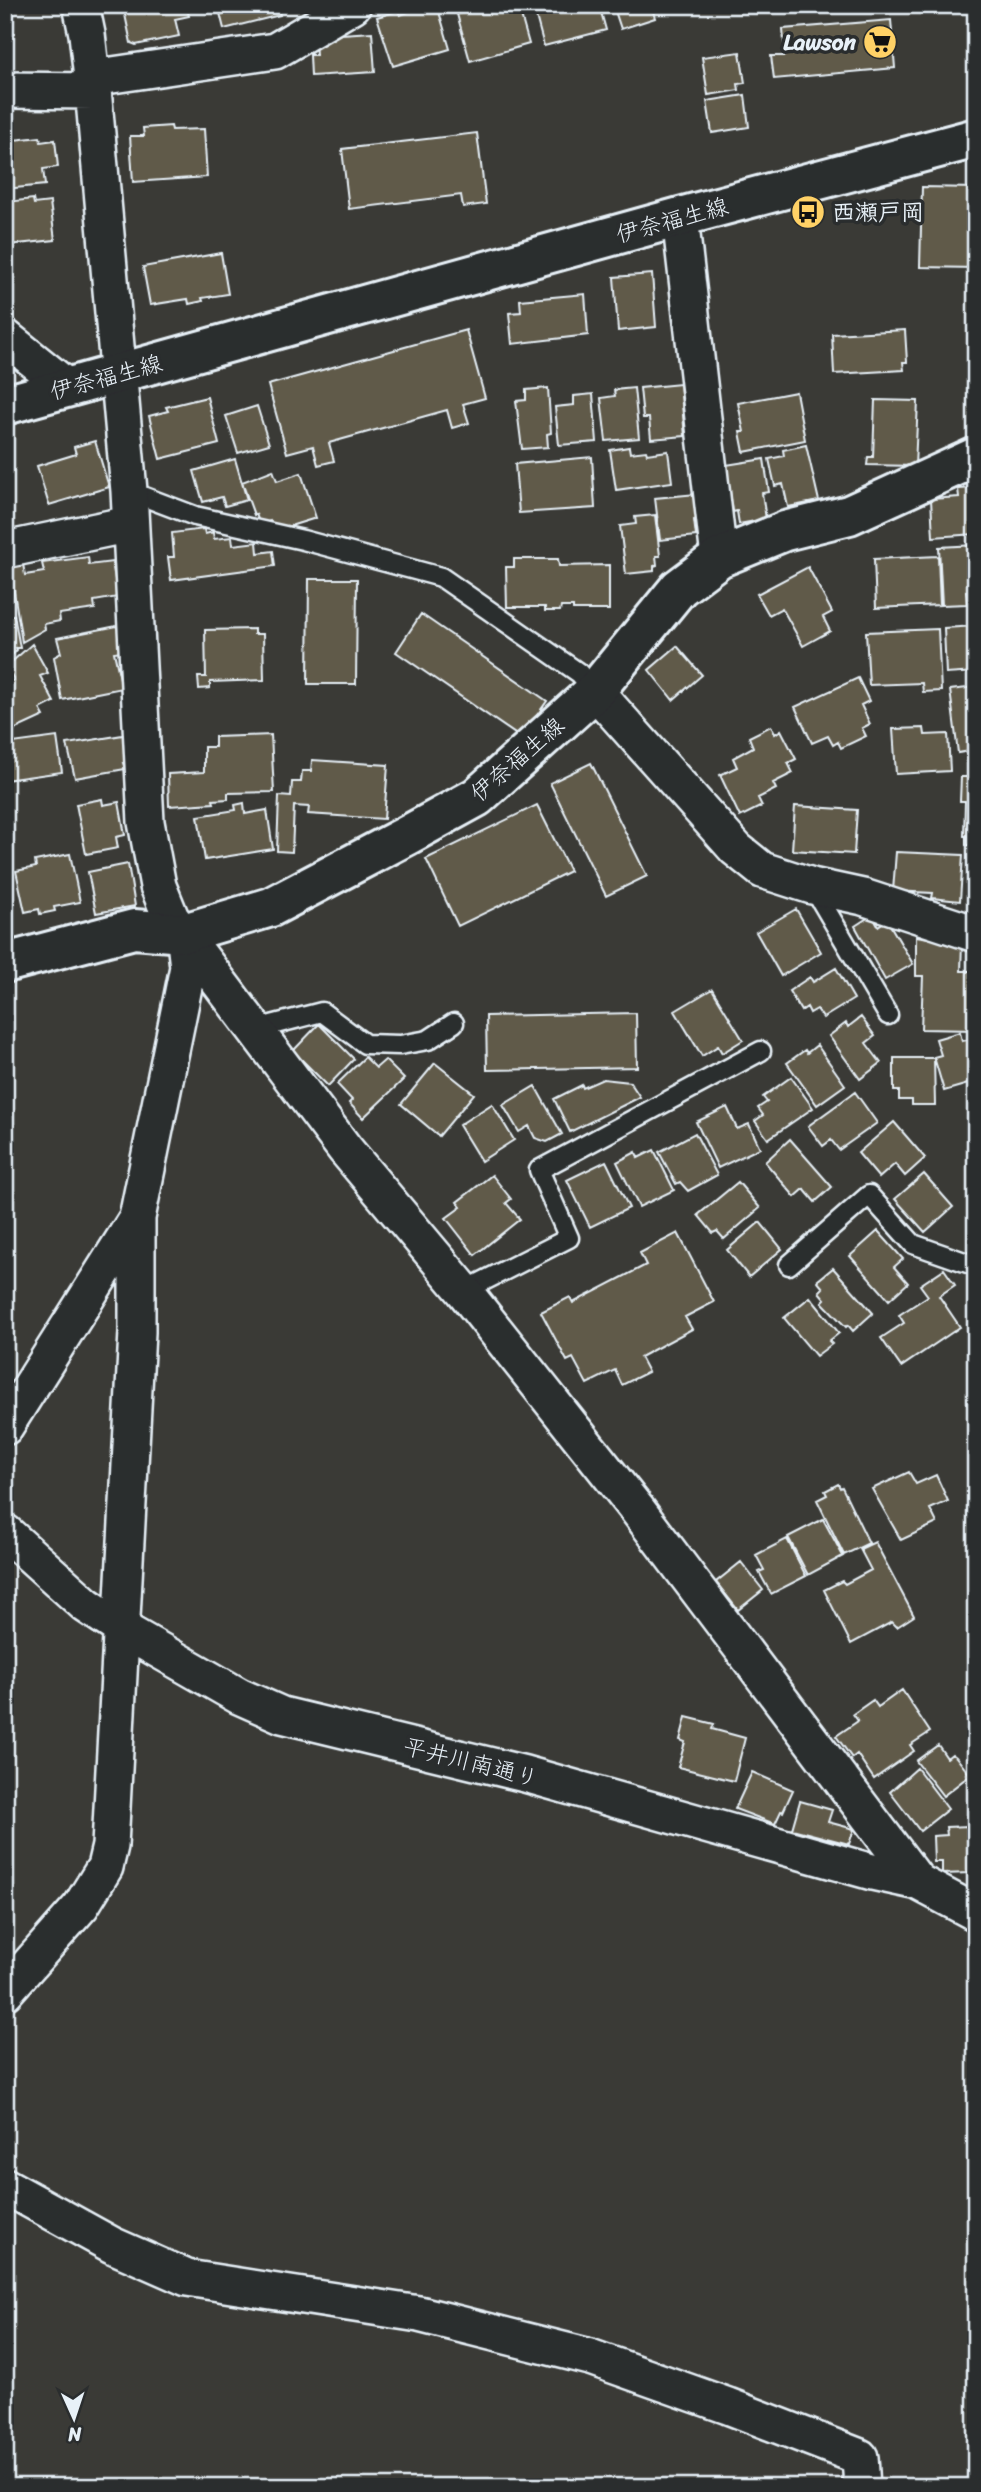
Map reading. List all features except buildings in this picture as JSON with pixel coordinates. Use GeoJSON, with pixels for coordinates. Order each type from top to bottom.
{"type":"FeatureCollection","features":[{"type":"Feature","properties":{"kind":"main road","name":"伊奈福生線"},"geometry":{"type":"LineString","coordinates":[[5,404],[976,138]]}},
{"type":"Feature","properties":{"kind":"main road","name":"伊奈福生線"},"geometry":{"type":"LineString","coordinates":[[5,963],[134,929],[184,933],[271,907],[477,797],[595,691],[679,588],[719,558],[785,531],[849,515],[976,457]]}},
{"type":"Feature","properties":{"kind":"street"},"geometry":{"type":"LineString","coordinates":[[81,5],[93,85],[120,374],[146,822],[158,886],[171,918],[345,1149],[464,1291],[636,1508],[918,1882]]}},
{"type":"Feature","properties":{"kind":"street"},"geometry":{"type":"LineString","coordinates":[[5,90],[93,85],[275,51],[353,5]]}},
{"type":"Feature","properties":{"kind":"street"},"geometry":{"type":"LineString","coordinates":[[680,217],[719,558]]}},
{"type":"Feature","properties":{"kind":"street"},"geometry":{"type":"LineString","coordinates":[[5,337],[67,387]]}},
{"type":"Feature","properties":{"kind":"street"},"geometry":{"type":"LineString","coordinates":[[5,550],[129,507]]}},
{"type":"Feature","properties":{"kind":"street"},"geometry":{"type":"LineString","coordinates":[[595,691],[736,849],[762,870],[812,887],[863,897],[976,934]]}},
{"type":"Feature","properties":{"kind":"street"},"geometry":{"type":"LineString","coordinates":[[5,1992],[81,1906],[105,1867],[110,1846],[137,1332],[137,1218],[188,967],[184,933]]}},
{"type":"Feature","properties":{"kind":"street"},"geometry":{"type":"LineString","coordinates":[[5,1427],[137,1218]]}},
{"type":"Feature","properties":{"kind":"street","name":"平井川南通り"},"geometry":{"type":"LineString","coordinates":[[5,1532],[86,1605],[122,1629],[239,1696],[282,1715],[525,1774],[872,1872],[918,1882],[976,1913]]}},
{"type":"Feature","properties":{"kind":"street"},"geometry":{"type":"LineString","coordinates":[[5,2186],[112,2245],[187,2278],[419,2314],[486,2329],[602,2361],[860,2457],[862,2487]]}},
{"type":"Feature","properties":{"kind":"lane"},"geometry":{"type":"LineString","coordinates":[[129,507],[195,516],[303,540],[441,577],[579,673],[595,691]]}},
{"type":"Feature","properties":{"kind":"lane"},"geometry":{"type":"LineString","coordinates":[[812,887],[888,1015]]}},
{"type":"Feature","properties":{"kind":"lane"},"geometry":{"type":"LineString","coordinates":[[256,1029],[322,1012],[365,1044],[400,1045],[428,1040],[454,1023]]}},
{"type":"Feature","properties":{"kind":"lane"},"geometry":{"type":"LineString","coordinates":[[464,1291],[569,1238],[540,1170],[761,1051]]}},
{"type":"Feature","properties":{"kind":"lane"},"geometry":{"type":"LineString","coordinates":[[789,1265],[869,1195],[913,1244],[976,1266]]}},
{"type":"Feature","properties":{"kind":"place","name":"Lawson"},"geometry":{"type":"Point","coordinates":[880,42]}},
{"type":"Feature","properties":{"kind":"place","name":"西瀬戸岡"},"geometry":{"type":"Point","coordinates":[808,212]}}]}
